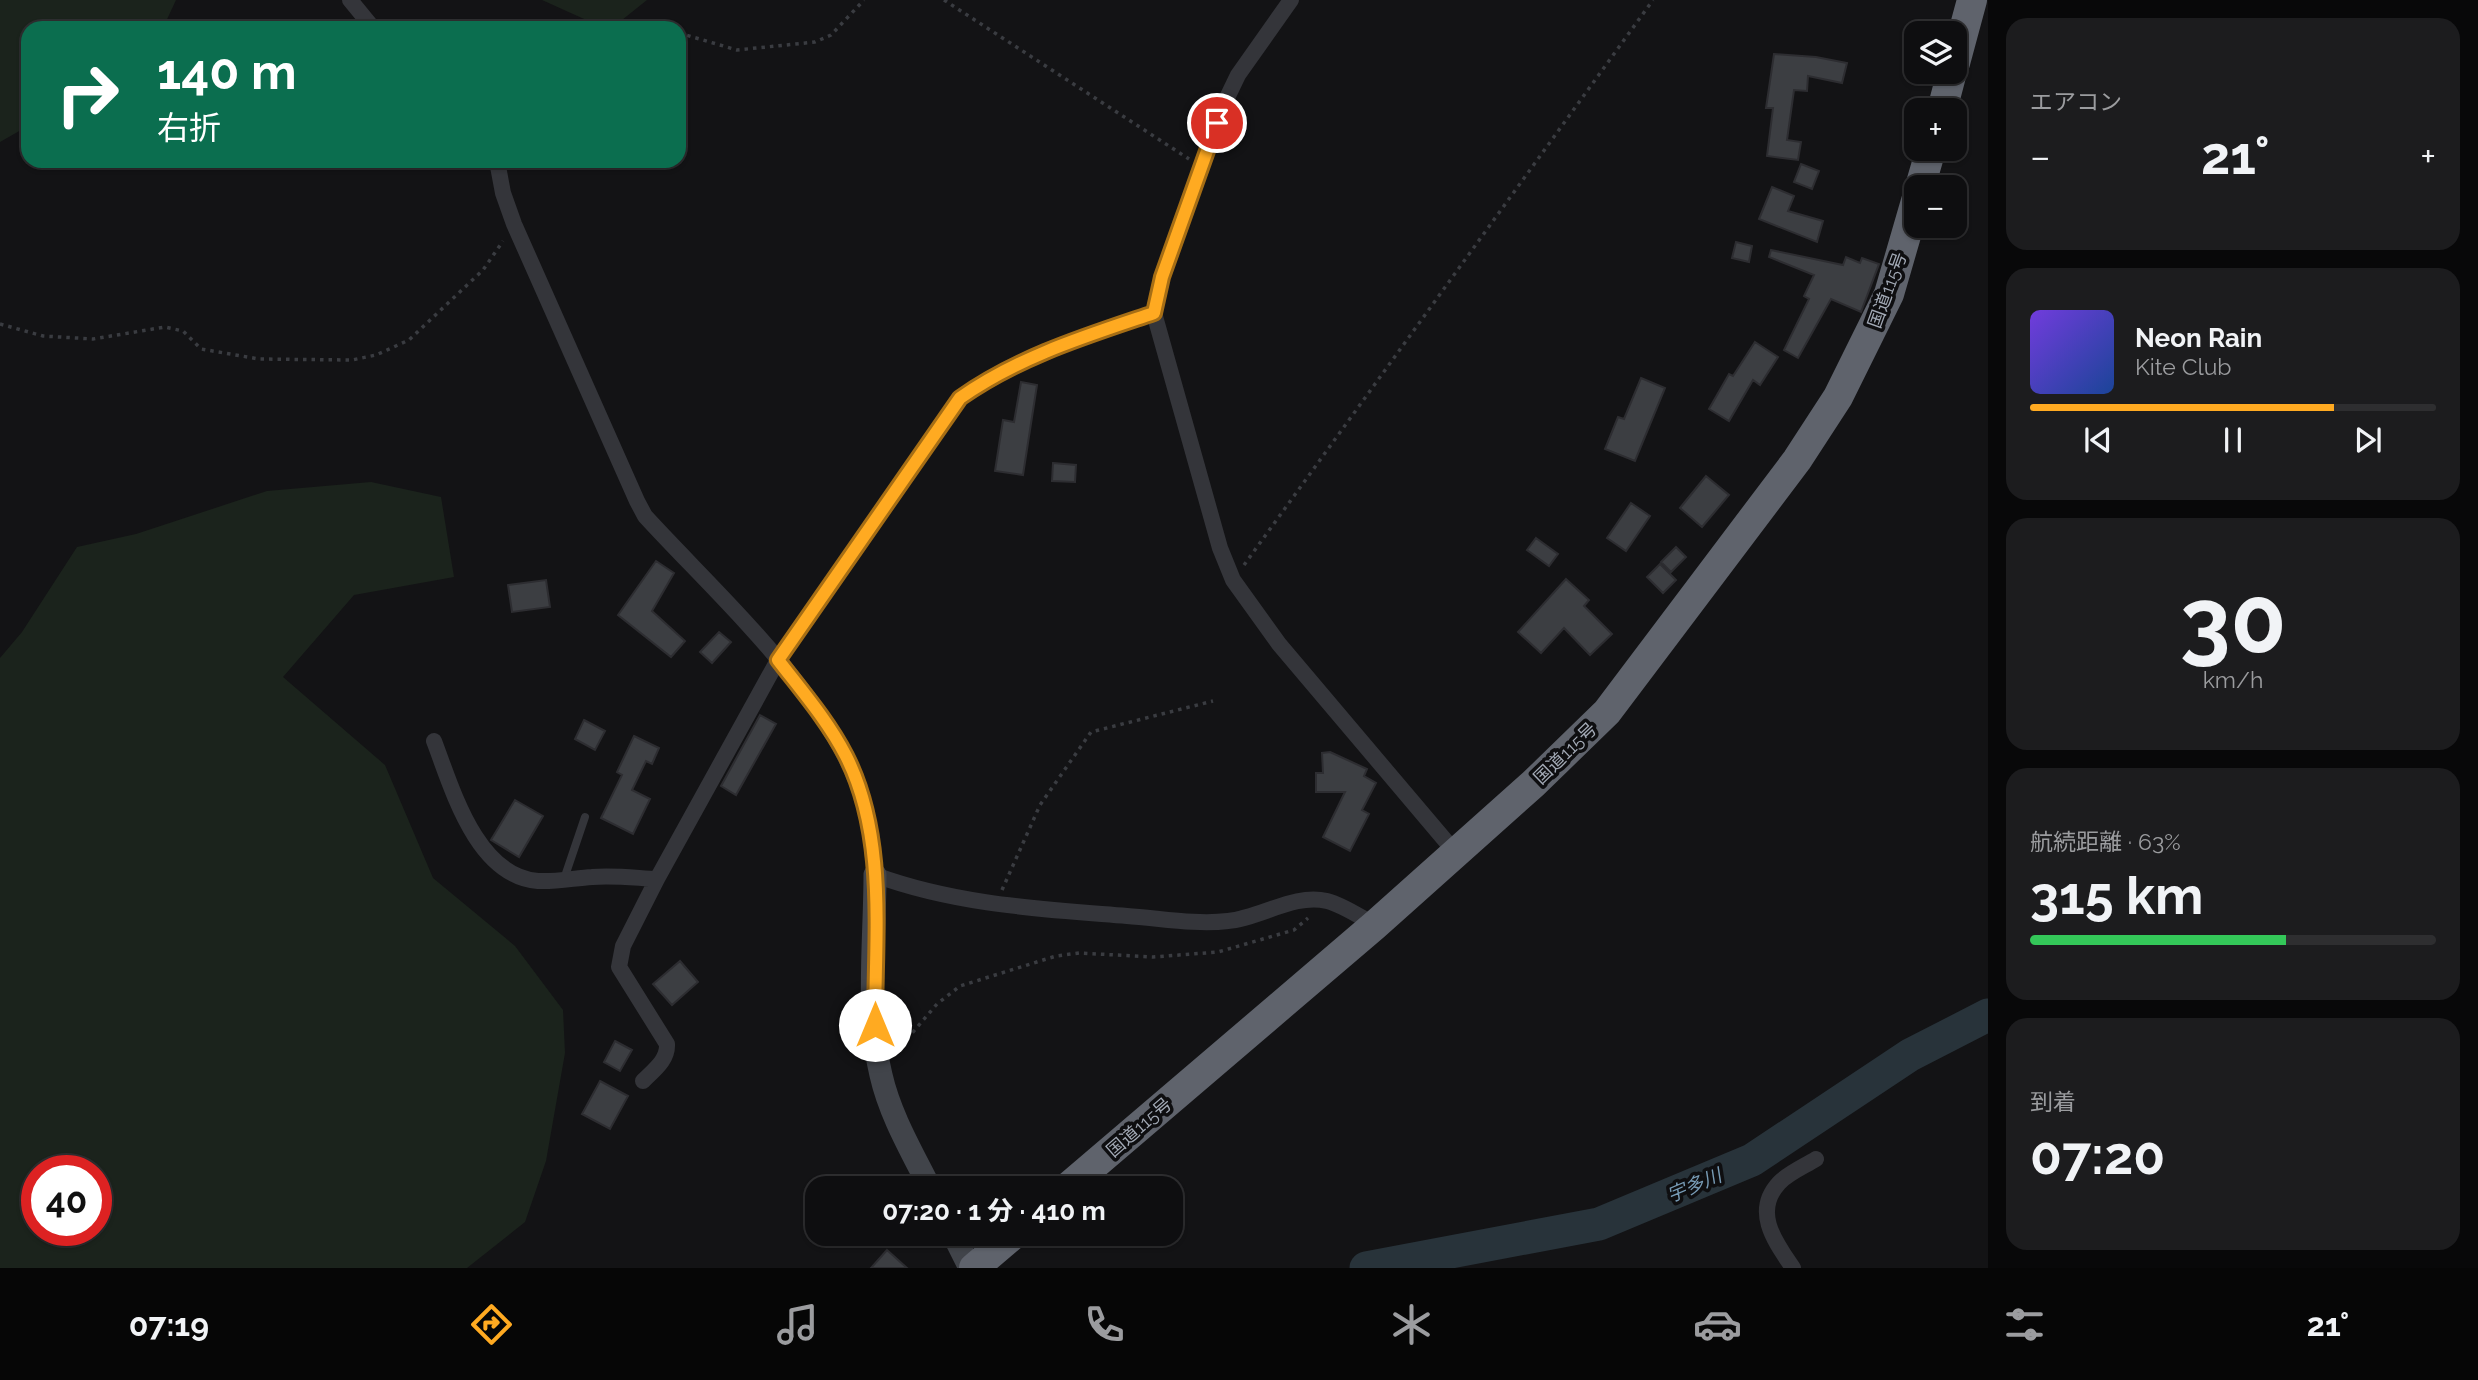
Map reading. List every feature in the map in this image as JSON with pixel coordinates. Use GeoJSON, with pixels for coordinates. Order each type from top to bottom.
{"type":"FeatureCollection","features":[{"type":"Feature","properties":{"kind":"highway"},"geometry":{"type":"LineString","coordinates":[[1966,21],[1972,0]]}},
{"type":"Feature","properties":{"kind":"highway","name":"国道115号"},"geometry":{"type":"LineString","coordinates":[[1081,1176],[1375,925],[1534,783],[1607,712],[1812,440],[1874,328],[1889,295],[1905,238]]}},
{"type":"Feature","properties":{"kind":"highway"},"geometry":{"type":"LineString","coordinates":[[972,1268],[999,1246]]}},
{"type":"Feature","properties":{"kind":"street"},"geometry":{"type":"LineString","coordinates":[[349,0],[367,21]]}},
{"type":"Feature","properties":{"kind":"street"},"geometry":{"type":"LineString","coordinates":[[1291,0],[1238,75],[1224,102],[1162,277],[1154,313],[1220,548],[1233,580],[1279,645],[1455,852]]}},
{"type":"Feature","properties":{"kind":"street"},"geometry":{"type":"LineString","coordinates":[[498,168],[502,193],[514,224],[645,516],[778,660],[822,717],[846,758],[866,808],[875,875],[875,1025],[880,1074],[897,1122],[924,1176]]}},
{"type":"Feature","properties":{"kind":"street"},"geometry":{"type":"LineString","coordinates":[[643,1081],[668,1053],[667,1044],[619,967],[623,946],[778,660],[960,398],[994,374],[1042,351],[1154,313]]}},
{"type":"Feature","properties":{"kind":"street"},"geometry":{"type":"LineString","coordinates":[[434,741],[458,805],[471,830],[495,860],[514,875],[537,881],[595,876],[657,879]]}},
{"type":"Feature","properties":{"kind":"street"},"geometry":{"type":"LineString","coordinates":[[875,875],[920,892],[998,906],[1228,921],[1306,900],[1321,900],[1330,901],[1375,925]]}},
{"type":"Feature","properties":{"kind":"street"},"geometry":{"type":"LineString","coordinates":[[1793,1268],[1768,1231],[1769,1203],[1779,1183],[1816,1159]]}},
{"type":"Feature","properties":{"kind":"street"},"geometry":{"type":"LineString","coordinates":[[960,1246],[972,1268]]}},
{"type":"Feature","properties":{"kind":"lane"},"geometry":{"type":"LineString","coordinates":[[564,879],[585,817]]}},
{"type":"Feature","properties":{"kind":"path"},"geometry":{"type":"LineString","coordinates":[[686,35],[737,50],[815,42],[831,35],[864,0]]}},
{"type":"Feature","properties":{"kind":"path"},"geometry":{"type":"LineString","coordinates":[[944,0],[1201,166]]}},
{"type":"Feature","properties":{"kind":"path"},"geometry":{"type":"LineString","coordinates":[[1233,580],[1653,0]]}},
{"type":"Feature","properties":{"kind":"path"},"geometry":{"type":"LineString","coordinates":[[0,324],[43,336],[93,339],[165,327],[183,331],[201,349],[259,359],[352,360],[376,355],[409,340],[483,270],[514,224]]}},
{"type":"Feature","properties":{"kind":"path"},"geometry":{"type":"LineString","coordinates":[[998,906],[1006,876],[1040,806],[1091,732],[1213,701]]}},
{"type":"Feature","properties":{"kind":"path"},"geometry":{"type":"LineString","coordinates":[[907,1038],[937,1004],[960,986],[1056,956],[1079,953],[1153,957],[1218,952],[1294,930],[1321,900]]}},
{"type":"Feature","properties":{"kind":"shaded area"},"geometry":{"type":"Polygon","coordinates":[[[0,0],[176,0],[166,21],[21,21],[21,130],[0,142],[0,0]]]}},
{"type":"Feature","properties":{"kind":"shaded area"},"geometry":{"type":"Polygon","coordinates":[[[542,0],[647,0],[621,21],[588,21],[542,0]]]}},
{"type":"Feature","properties":{"kind":"shaded area"},"geometry":{"type":"Polygon","coordinates":[[[371,482],[441,497],[454,577],[354,595],[283,677],[385,765],[433,878],[515,946],[563,1010],[565,1053],[546,1161],[525,1222],[467,1268],[0,1268],[0,658],[22,632],[77,547],[136,534],[267,491],[371,482]]]}},
{"type":"Feature","properties":{"kind":"building"},"geometry":{"type":"Polygon","coordinates":[[[1774,54],[1816,57],[1847,63],[1842,83],[1808,76],[1807,91],[1794,90],[1787,140],[1801,142],[1798,160],[1767,156],[1773,108],[1766,108],[1774,54]]]}},
{"type":"Feature","properties":{"kind":"building"},"geometry":{"type":"Polygon","coordinates":[[[1801,164],[1819,171],[1812,189],[1794,182],[1801,164]]]}},
{"type":"Feature","properties":{"kind":"building"},"geometry":{"type":"Polygon","coordinates":[[[1772,187],[1794,196],[1788,211],[1823,221],[1817,242],[1759,219],[1772,187]]]}},
{"type":"Feature","properties":{"kind":"building"},"geometry":{"type":"Polygon","coordinates":[[[1736,242],[1752,246],[1749,262],[1732,258],[1736,242]]]}},
{"type":"Feature","properties":{"kind":"building"},"geometry":{"type":"Polygon","coordinates":[[[1771,250],[1843,265],[1846,257],[1860,263],[1862,258],[1879,264],[1861,312],[1831,299],[1798,358],[1784,350],[1809,299],[1804,296],[1814,275],[1769,257],[1771,250]]]}},
{"type":"Feature","properties":{"kind":"building"},"geometry":{"type":"Polygon","coordinates":[[[1755,342],[1778,357],[1760,385],[1753,380],[1729,421],[1709,409],[1729,374],[1733,376],[1755,342]]]}},
{"type":"Feature","properties":{"kind":"building"},"geometry":{"type":"Polygon","coordinates":[[[1641,378],[1665,388],[1635,461],[1605,449],[1618,417],[1624,419],[1641,378]]]}},
{"type":"Feature","properties":{"kind":"building"},"geometry":{"type":"Polygon","coordinates":[[[1021,382],[1037,385],[1023,475],[995,471],[1003,420],[1014,422],[1021,382]]]}},
{"type":"Feature","properties":{"kind":"building"},"geometry":{"type":"Polygon","coordinates":[[[1053,463],[1076,465],[1075,482],[1052,481],[1053,463]]]}},
{"type":"Feature","properties":{"kind":"building"},"geometry":{"type":"Polygon","coordinates":[[[1706,476],[1729,495],[1702,527],[1680,508],[1706,476]]]}},
{"type":"Feature","properties":{"kind":"building"},"geometry":{"type":"Polygon","coordinates":[[[1631,503],[1650,516],[1626,551],[1607,538],[1631,503]]]}},
{"type":"Feature","properties":{"kind":"building"},"geometry":{"type":"Polygon","coordinates":[[[1536,538],[1558,554],[1549,566],[1527,550],[1536,538]]]}},
{"type":"Feature","properties":{"kind":"building"},"geometry":{"type":"Polygon","coordinates":[[[1676,547],[1686,557],[1671,572],[1661,562],[1676,547]]]}},
{"type":"Feature","properties":{"kind":"building"},"geometry":{"type":"Polygon","coordinates":[[[656,561],[674,573],[652,611],[685,641],[671,657],[618,615],[656,561]]]}},
{"type":"Feature","properties":{"kind":"building"},"geometry":{"type":"Polygon","coordinates":[[[1660,564],[1676,580],[1663,593],[1647,577],[1660,564]]]}},
{"type":"Feature","properties":{"kind":"building"},"geometry":{"type":"Polygon","coordinates":[[[1566,579],[1589,600],[1584,606],[1612,634],[1590,655],[1564,628],[1541,653],[1518,632],[1566,579]]]}},
{"type":"Feature","properties":{"kind":"building"},"geometry":{"type":"Polygon","coordinates":[[[546,580],[550,607],[512,612],[508,585],[546,580]]]}},
{"type":"Feature","properties":{"kind":"building"},"geometry":{"type":"Polygon","coordinates":[[[719,632],[731,642],[712,663],[700,652],[719,632]]]}},
{"type":"Feature","properties":{"kind":"building"},"geometry":{"type":"Polygon","coordinates":[[[760,715],[776,724],[736,795],[721,786],[760,715]]]}},
{"type":"Feature","properties":{"kind":"building"},"geometry":{"type":"Polygon","coordinates":[[[584,720],[605,731],[595,750],[575,739],[584,720]]]}},
{"type":"Feature","properties":{"kind":"building"},"geometry":{"type":"Polygon","coordinates":[[[634,736],[659,748],[652,764],[646,761],[632,790],[650,799],[633,834],[601,818],[622,775],[617,772],[634,736]]]}},
{"type":"Feature","properties":{"kind":"building"},"geometry":{"type":"Polygon","coordinates":[[[1330,752],[1367,769],[1364,776],[1376,783],[1362,810],[1369,814],[1350,851],[1323,837],[1345,792],[1316,792],[1316,773],[1323,773],[1322,753],[1330,752]]]}},
{"type":"Feature","properties":{"kind":"building"},"geometry":{"type":"Polygon","coordinates":[[[515,800],[543,816],[519,857],[491,840],[515,800]]]}},
{"type":"Feature","properties":{"kind":"building"},"geometry":{"type":"Polygon","coordinates":[[[680,961],[698,982],[672,1005],[653,984],[680,961]]]}},
{"type":"Feature","properties":{"kind":"building"},"geometry":{"type":"Polygon","coordinates":[[[615,1041],[632,1050],[620,1071],[604,1062],[615,1041]]]}},
{"type":"Feature","properties":{"kind":"building"},"geometry":{"type":"Polygon","coordinates":[[[600,1081],[628,1096],[610,1129],[582,1114],[600,1081]]]}},
{"type":"Feature","properties":{"kind":"building"},"geometry":{"type":"Polygon","coordinates":[[[887,1250],[907,1268],[871,1268],[887,1250]]]}},
{"type":"Feature","properties":{"kind":"waterway","name":"宇多川"},"geometry":{"type":"LineString","coordinates":[[1366,1268],[1599,1224],[1752,1160],[1910,1055],[1988,1015]]}},
{"type":"Feature","properties":{"kind":"route"},"geometry":{"type":"LineString","coordinates":[[875,1025],[875,875],[866,808],[846,758],[822,717],[778,660],[960,398],[994,374],[1042,351],[1154,313],[1162,277],[1217,123]]}}]}
